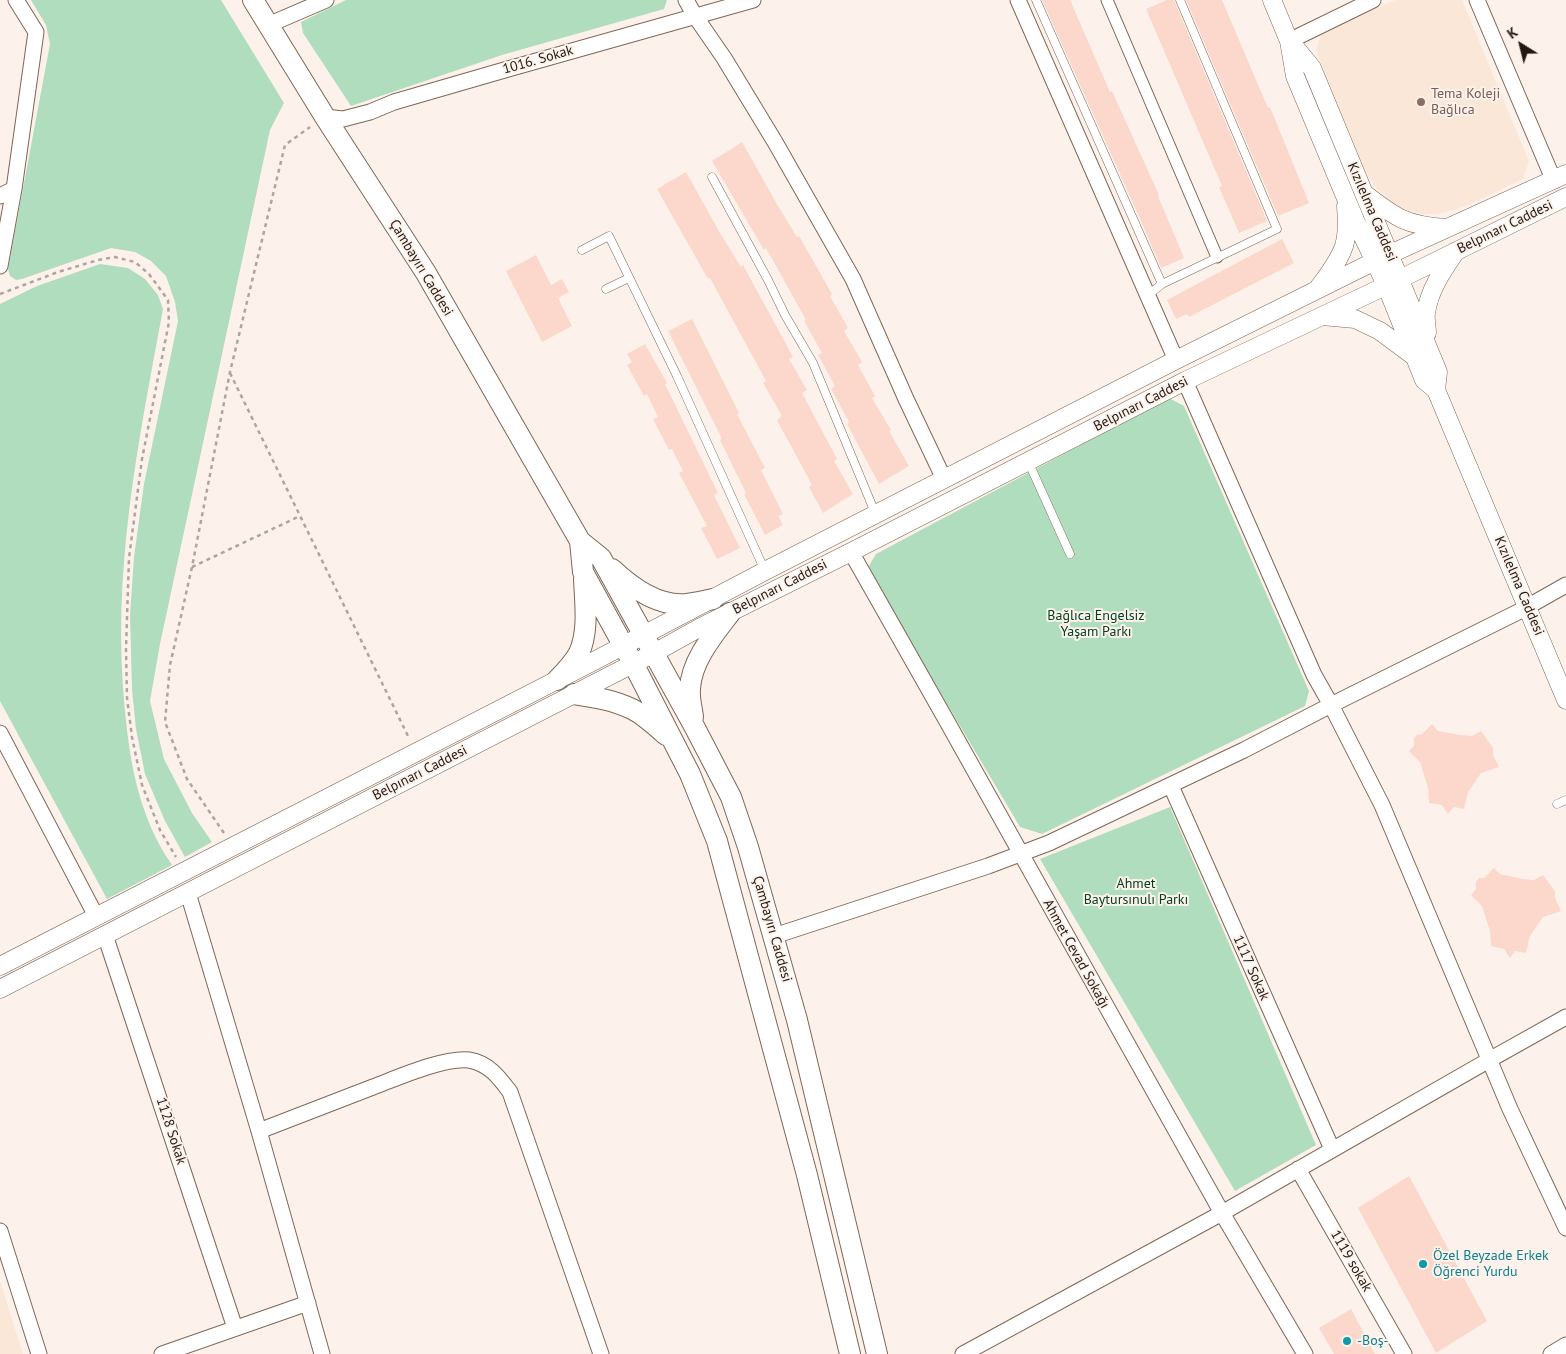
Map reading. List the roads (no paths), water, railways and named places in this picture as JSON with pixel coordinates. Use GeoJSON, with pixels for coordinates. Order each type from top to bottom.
{"type":"FeatureCollection","features":[{"type":"Feature","properties":{"kind":"main road","name":"Çambayırı Caddesi"},"geometry":{"type":"LineString","coordinates":[[253,0],[325,117],[426,273],[580,541],[601,558],[731,797],[748,847],[798,1020],[877,1354]]}},
{"type":"Feature","properties":{"kind":"main road","name":"Çambayırı Caddesi"},"geometry":{"type":"LineString","coordinates":[[580,541],[584,572],[674,742],[703,803],[718,842],[807,1175],[850,1354]]}},
{"type":"Feature","properties":{"kind":"main road"},"geometry":{"type":"LineString","coordinates":[[601,558],[622,578],[645,594],[663,603],[686,605],[713,599]]}},
{"type":"Feature","properties":{"kind":"main road"},"geometry":{"type":"LineString","coordinates":[[557,680],[572,665],[584,634],[586,610],[584,572]]}},
{"type":"Feature","properties":{"kind":"main road"},"geometry":{"type":"LineString","coordinates":[[694,726],[690,689],[697,661],[730,612]]}},
{"type":"Feature","properties":{"kind":"main road"},"geometry":{"type":"LineString","coordinates":[[574,694],[608,700],[633,710],[652,722],[674,742]]}},
{"type":"Feature","properties":{"kind":"street"},"geometry":{"type":"LineString","coordinates":[[0,266],[14,189],[36,32],[16,0]]}},
{"type":"Feature","properties":{"kind":"street"},"geometry":{"type":"LineString","coordinates":[[268,25],[326,0]]}},
{"type":"Feature","properties":{"kind":"street"},"geometry":{"type":"LineString","coordinates":[[686,0],[775,142],[853,278],[906,399],[944,479]]}},
{"type":"Feature","properties":{"kind":"street","name":"1016. Sokak"},"geometry":{"type":"LineString","coordinates":[[325,117],[343,119],[370,112],[394,102],[752,0]]}},
{"type":"Feature","properties":{"kind":"street"},"geometry":{"type":"LineString","coordinates":[[1018,0],[1176,360]]}},
{"type":"Feature","properties":{"kind":"street"},"geometry":{"type":"LineString","coordinates":[[1107,0],[1217,257]]}},
{"type":"Feature","properties":{"kind":"street","name":"Kızılelma Caddesi"},"geometry":{"type":"LineString","coordinates":[[1272,0],[1289,40],[1295,76],[1346,198],[1382,258],[1393,282],[1421,352],[1424,380],[1436,390],[1566,700]]}},
{"type":"Feature","properties":{"kind":"street"},"geometry":{"type":"LineString","coordinates":[[1289,40],[1374,0]]}},
{"type":"Feature","properties":{"kind":"street"},"geometry":{"type":"LineString","coordinates":[[1477,0],[1560,178]]}},
{"type":"Feature","properties":{"kind":"street","name":"Kızılelma Caddesi"},"geometry":{"type":"LineString","coordinates":[[1289,40],[1312,68],[1364,193],[1382,258]]}},
{"type":"Feature","properties":{"kind":"street","name":"Belpınarı Caddesi"},"geometry":{"type":"LineString","coordinates":[[0,990],[574,694],[628,655],[644,636],[765,571],[1176,360],[1317,290],[1382,258],[1560,178]]}},
{"type":"Feature","properties":{"kind":"street"},"geometry":{"type":"LineString","coordinates":[[0,196],[14,189]]}},
{"type":"Feature","properties":{"kind":"street"},"geometry":{"type":"LineString","coordinates":[[1364,193],[1388,213],[1404,221],[1428,227],[1450,228]]}},
{"type":"Feature","properties":{"kind":"street","name":"Belpınarı Caddesi"},"geometry":{"type":"LineString","coordinates":[[0,966],[557,680],[628,655],[654,653],[730,612],[1185,381],[1566,197]]}},
{"type":"Feature","properties":{"kind":"street"},"geometry":{"type":"LineString","coordinates":[[1317,290],[1330,273],[1344,246],[1347,224],[1346,198]]}},
{"type":"Feature","properties":{"kind":"street"},"geometry":{"type":"LineString","coordinates":[[1322,316],[1355,319],[1421,352],[1426,314],[1431,295],[1438,278],[1456,251]]}},
{"type":"Feature","properties":{"kind":"street"},"geometry":{"type":"LineString","coordinates":[[1185,381],[1314,676],[1331,705],[1382,805],[1510,1109],[1566,1228]]}},
{"type":"Feature","properties":{"kind":"street","name":"Ahmet Cevad Sokağı"},"geometry":{"type":"LineString","coordinates":[[850,552],[1222,1212],[1305,1354]]}},
{"type":"Feature","properties":{"kind":"street"},"geometry":{"type":"LineString","coordinates":[[774,936],[1049,843],[1244,750],[1566,585]]}},
{"type":"Feature","properties":{"kind":"street"},"geometry":{"type":"LineString","coordinates":[[0,734],[96,916]]}},
{"type":"Feature","properties":{"kind":"street","name":"1117 Sokak"},"geometry":{"type":"LineString","coordinates":[[1171,786],[1332,1150]]}},
{"type":"Feature","properties":{"kind":"street"},"geometry":{"type":"LineString","coordinates":[[188,893],[259,1131],[322,1354]]}},
{"type":"Feature","properties":{"kind":"street","name":"1128 Sokak"},"geometry":{"type":"LineString","coordinates":[[105,935],[236,1328]]}},
{"type":"Feature","properties":{"kind":"street"},"geometry":{"type":"LineString","coordinates":[[964,1354],[1222,1212],[1566,1017]]}},
{"type":"Feature","properties":{"kind":"street"},"geometry":{"type":"LineString","coordinates":[[259,1131],[408,1074],[451,1060],[469,1060],[488,1067],[499,1076],[510,1092],[601,1354]]}},
{"type":"Feature","properties":{"kind":"street","name":"1119 sokak"},"geometry":{"type":"LineString","coordinates":[[1298,1169],[1404,1354]]}},
{"type":"Feature","properties":{"kind":"street"},"geometry":{"type":"LineString","coordinates":[[0,1231],[39,1354]]}},
{"type":"Feature","properties":{"kind":"street"},"geometry":{"type":"LineString","coordinates":[[162,1354],[308,1303]]}},
{"type":"Feature","properties":{"kind":"street"},"geometry":{"type":"LineString","coordinates":[[1551,1354],[1566,1345]]}},
{"type":"Feature","properties":{"kind":"lane"},"geometry":{"type":"LineString","coordinates":[[1036,0],[1162,284]]}},
{"type":"Feature","properties":{"kind":"lane"},"geometry":{"type":"LineString","coordinates":[[1148,295],[1162,284],[1277,229],[1180,0]]}},
{"type":"Feature","properties":{"kind":"lane"},"geometry":{"type":"LineString","coordinates":[[712,178],[768,280],[784,315],[813,363],[876,514]]}},
{"type":"Feature","properties":{"kind":"lane"},"geometry":{"type":"LineString","coordinates":[[582,250],[609,236],[681,385],[765,571]]}},
{"type":"Feature","properties":{"kind":"lane"},"geometry":{"type":"LineString","coordinates":[[606,289],[629,278]]}},
{"type":"Feature","properties":{"kind":"lane"},"geometry":{"type":"LineString","coordinates":[[1028,461],[1070,554]]}},
{"type":"Feature","properties":{"kind":"lane"},"geometry":{"type":"LineString","coordinates":[[1557,804],[1566,800]]}},
{"type":"Feature","properties":{"kind":"place","name":"Tema Koleji Bağlıca"},"geometry":{"type":"Point","coordinates":[1421,102]}},
{"type":"Feature","properties":{"kind":"place","name":"Özel Beyzade Erkek Öğrenci Yurdu"},"geometry":{"type":"Point","coordinates":[1423,1264]}},
{"type":"Feature","properties":{"kind":"place","name":"-Boş-"},"geometry":{"type":"Point","coordinates":[1347,1341]}},
{"type":"Feature","properties":{"kind":"park label","name":"Bağlıca Engelsiz Yaşam Parkı"},"geometry":{"type":"Point","coordinates":[1096,624]}},
{"type":"Feature","properties":{"kind":"park label","name":"Ahmet Baytursınulı Parkı"},"geometry":{"type":"Point","coordinates":[1136,892]}}]}
